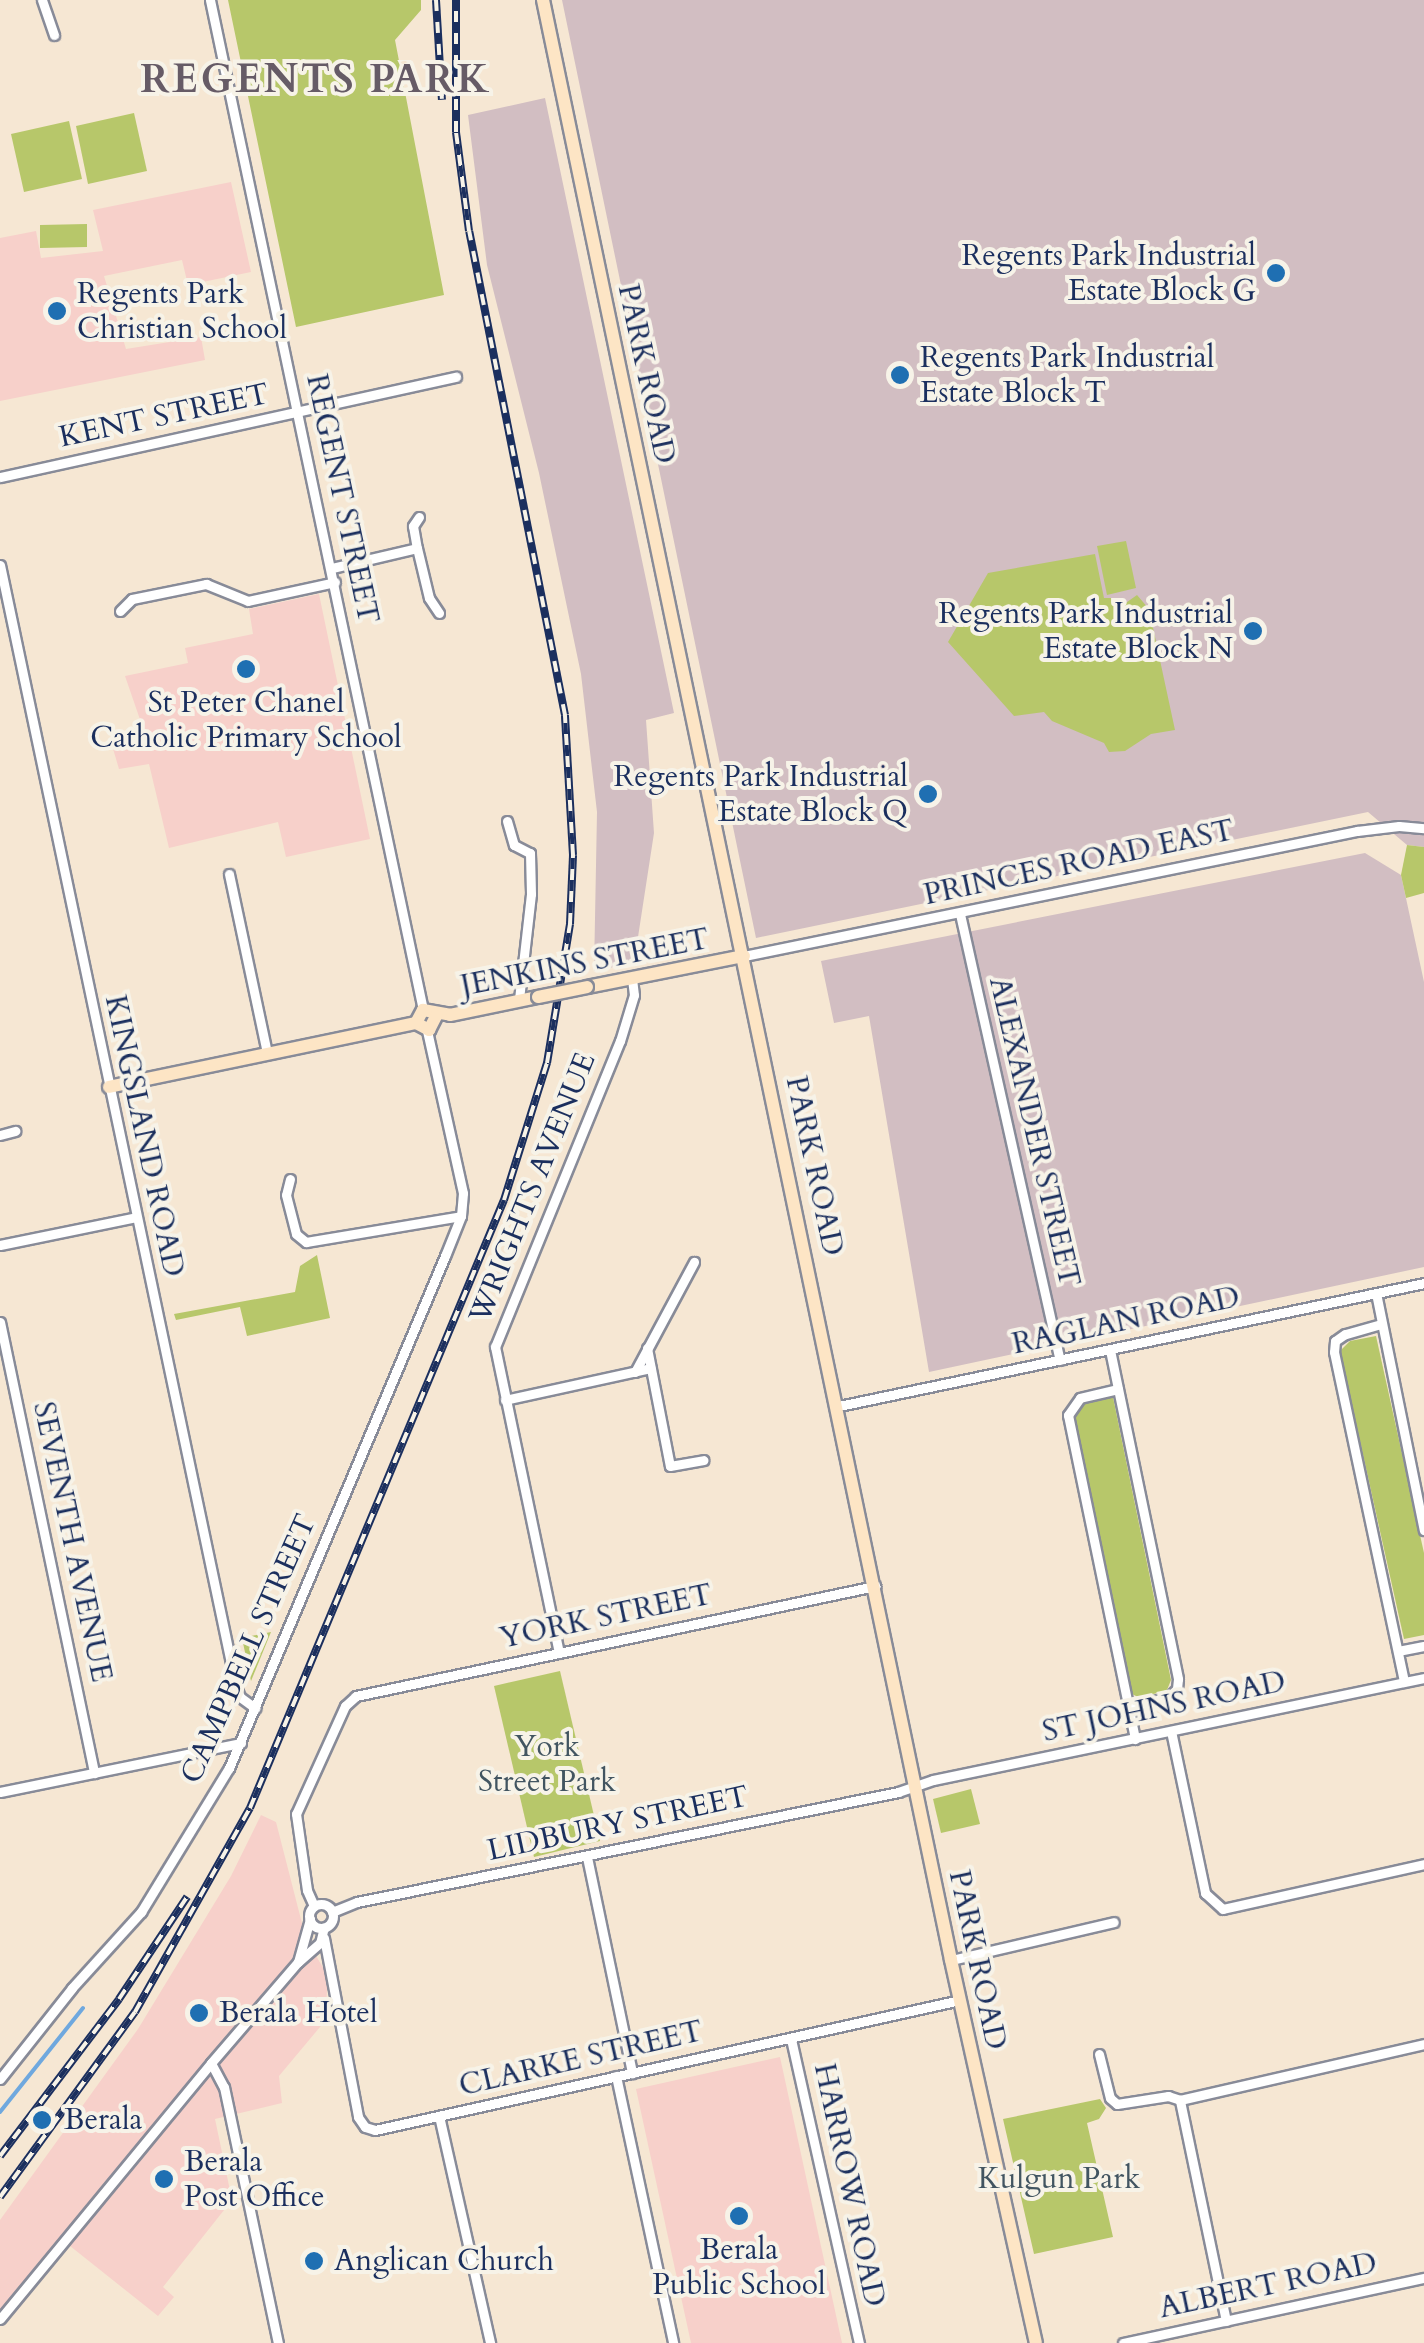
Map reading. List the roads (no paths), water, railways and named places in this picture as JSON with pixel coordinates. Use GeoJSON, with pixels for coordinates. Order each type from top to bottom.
{"type":"FeatureCollection","features":[{"type":"Feature","properties":{"kind":"main road","name":"PARK ROAD"},"geometry":{"type":"LineString","coordinates":[[543,0],[960,2000],[1036,2343]]}},
{"type":"Feature","properties":{"kind":"main road","name":"JENKINS STREET"},"geometry":{"type":"LineString","coordinates":[[109,1088],[744,956]]}},
{"type":"Feature","properties":{"kind":"street"},"geometry":{"type":"LineString","coordinates":[[42,0],[54,35]]}},
{"type":"Feature","properties":{"kind":"street","name":"REGENT STREET"},"geometry":{"type":"LineString","coordinates":[[210,0],[462,1193]]}},
{"type":"Feature","properties":{"kind":"street","name":"KENT STREET"},"geometry":{"type":"LineString","coordinates":[[0,478],[456,377]]}},
{"type":"Feature","properties":{"kind":"street"},"geometry":{"type":"LineString","coordinates":[[419,517],[413,526],[417,548],[429,598],[439,613]]}},
{"type":"Feature","properties":{"kind":"street"},"geometry":{"type":"LineString","coordinates":[[332,568],[417,548]]}},
{"type":"Feature","properties":{"kind":"street","name":"KINGSLAND ROAD"},"geometry":{"type":"LineString","coordinates":[[0,565],[236,1686],[240,1697],[255,1708]]}},
{"type":"Feature","properties":{"kind":"street"},"geometry":{"type":"LineString","coordinates":[[120,611],[132,599],[206,584],[248,601],[335,582]]}},
{"type":"Feature","properties":{"kind":"street"},"geometry":{"type":"LineString","coordinates":[[507,821],[514,845],[530,853],[531,894],[519,1000]]}},
{"type":"Feature","properties":{"kind":"street","name":"PRINCES ROAD EAST"},"geometry":{"type":"LineString","coordinates":[[744,956],[1357,831],[1424,828]]}},
{"type":"Feature","properties":{"kind":"street"},"geometry":{"type":"LineString","coordinates":[[229,874],[267,1053]]}},
{"type":"Feature","properties":{"kind":"street","name":"ALEXANDER STREET"},"geometry":{"type":"LineString","coordinates":[[960,914],[1060,1360]]}},
{"type":"Feature","properties":{"kind":"street","name":"WRIGHTS AVENUE"},"geometry":{"type":"LineString","coordinates":[[560,1653],[505,1400],[496,1340],[620,1041],[634,995],[632,978]]}},
{"type":"Feature","properties":{"kind":"street"},"geometry":{"type":"LineString","coordinates":[[0,1135],[15,1131]]}},
{"type":"Feature","properties":{"kind":"street"},"geometry":{"type":"LineString","coordinates":[[290,1179],[286,1195],[296,1234],[306,1242],[460,1216]]}},
{"type":"Feature","properties":{"kind":"street","name":"CAMPBELL STREET"},"geometry":{"type":"LineString","coordinates":[[0,2079],[72,1988],[148,1902],[241,1743],[460,1216],[462,1193]]}},
{"type":"Feature","properties":{"kind":"street"},"geometry":{"type":"LineString","coordinates":[[0,1245],[136,1217]]}},
{"type":"Feature","properties":{"kind":"street"},"geometry":{"type":"LineString","coordinates":[[634,1372],[694,1262]]}},
{"type":"Feature","properties":{"kind":"street","name":"RAGLAN ROAD"},"geometry":{"type":"LineString","coordinates":[[839,1406],[1424,1283]]}},
{"type":"Feature","properties":{"kind":"street"},"geometry":{"type":"LineString","coordinates":[[1376,1293],[1424,1530]]}},
{"type":"Feature","properties":{"kind":"street","name":"SEVENTH AVENUE"},"geometry":{"type":"LineString","coordinates":[[0,1322],[94,1773]]}},
{"type":"Feature","properties":{"kind":"street"},"geometry":{"type":"LineString","coordinates":[[1381,1324],[1346,1334],[1336,1340],[1334,1352],[1404,1682]]}},
{"type":"Feature","properties":{"kind":"street"},"geometry":{"type":"LineString","coordinates":[[647,1348],[670,1466],[703,1460]]}},
{"type":"Feature","properties":{"kind":"street"},"geometry":{"type":"LineString","coordinates":[[1110,1350],[1178,1679],[1177,1689],[1169,1697],[1129,1706]]}},
{"type":"Feature","properties":{"kind":"street"},"geometry":{"type":"LineString","coordinates":[[505,1400],[651,1368]]}},
{"type":"Feature","properties":{"kind":"street"},"geometry":{"type":"LineString","coordinates":[[1118,1389],[1080,1398],[1068,1415],[1134,1739]]}},
{"type":"Feature","properties":{"kind":"street","name":"YORK STREET"},"geometry":{"type":"LineString","coordinates":[[314,1906],[307,1890],[296,1814],[349,1700],[875,1586]]}},
{"type":"Feature","properties":{"kind":"street"},"geometry":{"type":"LineString","coordinates":[[1398,1652],[1424,1646]]}},
{"type":"Feature","properties":{"kind":"street","name":"ST JOHNS ROAD"},"geometry":{"type":"LineString","coordinates":[[915,1786],[1424,1678]]}},
{"type":"Feature","properties":{"kind":"street"},"geometry":{"type":"LineString","coordinates":[[1171,1730],[1204,1893],[1223,1909],[1424,1864]]}},
{"type":"Feature","properties":{"kind":"street"},"geometry":{"type":"LineString","coordinates":[[0,1792],[241,1743]]}},
{"type":"Feature","properties":{"kind":"street","name":"LIDBURY STREET"},"geometry":{"type":"LineString","coordinates":[[332,1912],[356,1902],[915,1786]]}},
{"type":"Feature","properties":{"kind":"street"},"geometry":{"type":"LineString","coordinates":[[586,1857],[632,2072]]}},
{"type":"Feature","properties":{"kind":"street"},"geometry":{"type":"LineString","coordinates":[[0,2319],[211,2063],[302,1960],[324,1932],[332,1921],[332,1912],[324,1904],[314,1906],[302,1960]]}},
{"type":"Feature","properties":{"kind":"street"},"geometry":{"type":"LineString","coordinates":[[310,1919],[324,1932]]}},
{"type":"Feature","properties":{"kind":"street"},"geometry":{"type":"LineString","coordinates":[[952,1960],[1114,1922]]}},
{"type":"Feature","properties":{"kind":"street","name":"CLARKE STREET"},"geometry":{"type":"LineString","coordinates":[[324,1932],[328,1976],[360,2123],[375,2130],[960,2000]]}},
{"type":"Feature","properties":{"kind":"street"},"geometry":{"type":"LineString","coordinates":[[302,1960],[317,1960],[328,1976]]}},
{"type":"Feature","properties":{"kind":"street","name":"HARROW ROAD"},"geometry":{"type":"LineString","coordinates":[[791,2038],[859,2343]]}},
{"type":"Feature","properties":{"kind":"street"},"geometry":{"type":"LineString","coordinates":[[1099,2054],[1110,2098],[1117,2104],[1168,2096],[1180,2100],[1424,2044]]}},
{"type":"Feature","properties":{"kind":"street"},"geometry":{"type":"LineString","coordinates":[[211,2063],[224,2087],[278,2343]]}},
{"type":"Feature","properties":{"kind":"street"},"geometry":{"type":"LineString","coordinates":[[616,2076],[673,2343]]}},
{"type":"Feature","properties":{"kind":"street"},"geometry":{"type":"LineString","coordinates":[[1180,2100],[1226,2322]]}},
{"type":"Feature","properties":{"kind":"street"},"geometry":{"type":"LineString","coordinates":[[439,2116],[490,2343]]}},
{"type":"Feature","properties":{"kind":"street","name":"ALBERT ROAD"},"geometry":{"type":"LineString","coordinates":[[1123,2343],[1171,2338],[1424,2278]]}},
{"type":"Feature","properties":{"kind":"waterway"},"geometry":{"type":"LineString","coordinates":[[0,2112],[83,2008]]}},
{"type":"Feature","properties":{"kind":"railway"},"geometry":{"type":"LineString","coordinates":[[436,0],[442,100]]}},
{"type":"Feature","properties":{"kind":"railway"},"geometry":{"type":"LineString","coordinates":[[0,2197],[135,2012],[250,1808],[504,1200],[547,1063],[570,924],[573,855],[565,715],[469,231],[456,132],[456,0]]}},
{"type":"Feature","properties":{"kind":"railway"},"geometry":{"type":"LineString","coordinates":[[0,2156],[119,1999],[187,1897]]}},
{"type":"Feature","properties":{"kind":"place","name":"Regents Park Industrial Estate Block G"},"geometry":{"type":"Point","coordinates":[1276,273]}},
{"type":"Feature","properties":{"kind":"place","name":"Regents Park Christian School"},"geometry":{"type":"Point","coordinates":[57,311]}},
{"type":"Feature","properties":{"kind":"place","name":"Regents Park Industrial Estate Block T"},"geometry":{"type":"Point","coordinates":[900,375]}},
{"type":"Feature","properties":{"kind":"place","name":"Regents Park Industrial Estate Block N"},"geometry":{"type":"Point","coordinates":[1253,631]}},
{"type":"Feature","properties":{"kind":"place","name":"St Peter Chanel Catholic Primary School"},"geometry":{"type":"Point","coordinates":[246,669]}},
{"type":"Feature","properties":{"kind":"place","name":"Regents Park Industrial Estate Block Q"},"geometry":{"type":"Point","coordinates":[928,794]}},
{"type":"Feature","properties":{"kind":"place","name":"Berala Hotel"},"geometry":{"type":"Point","coordinates":[199,2013]}},
{"type":"Feature","properties":{"kind":"place","name":"Berala"},"geometry":{"type":"Point","coordinates":[42,2120]}},
{"type":"Feature","properties":{"kind":"place","name":"Berala Post Office"},"geometry":{"type":"Point","coordinates":[164,2179]}},
{"type":"Feature","properties":{"kind":"place","name":"Berala Public School"},"geometry":{"type":"Point","coordinates":[739,2216]}},
{"type":"Feature","properties":{"kind":"place","name":"Anglican Church"},"geometry":{"type":"Point","coordinates":[314,2261]}},
{"type":"Feature","properties":{"kind":"district","name":"REGENTS PARK"},"geometry":{"type":"Point","coordinates":[316,80]}},
{"type":"Feature","properties":{"kind":"park label","name":"York Street Park"},"geometry":{"type":"Point","coordinates":[547,1764]}},
{"type":"Feature","properties":{"kind":"park label","name":"Kulgun Park"},"geometry":{"type":"Point","coordinates":[1059,2179]}}]}
